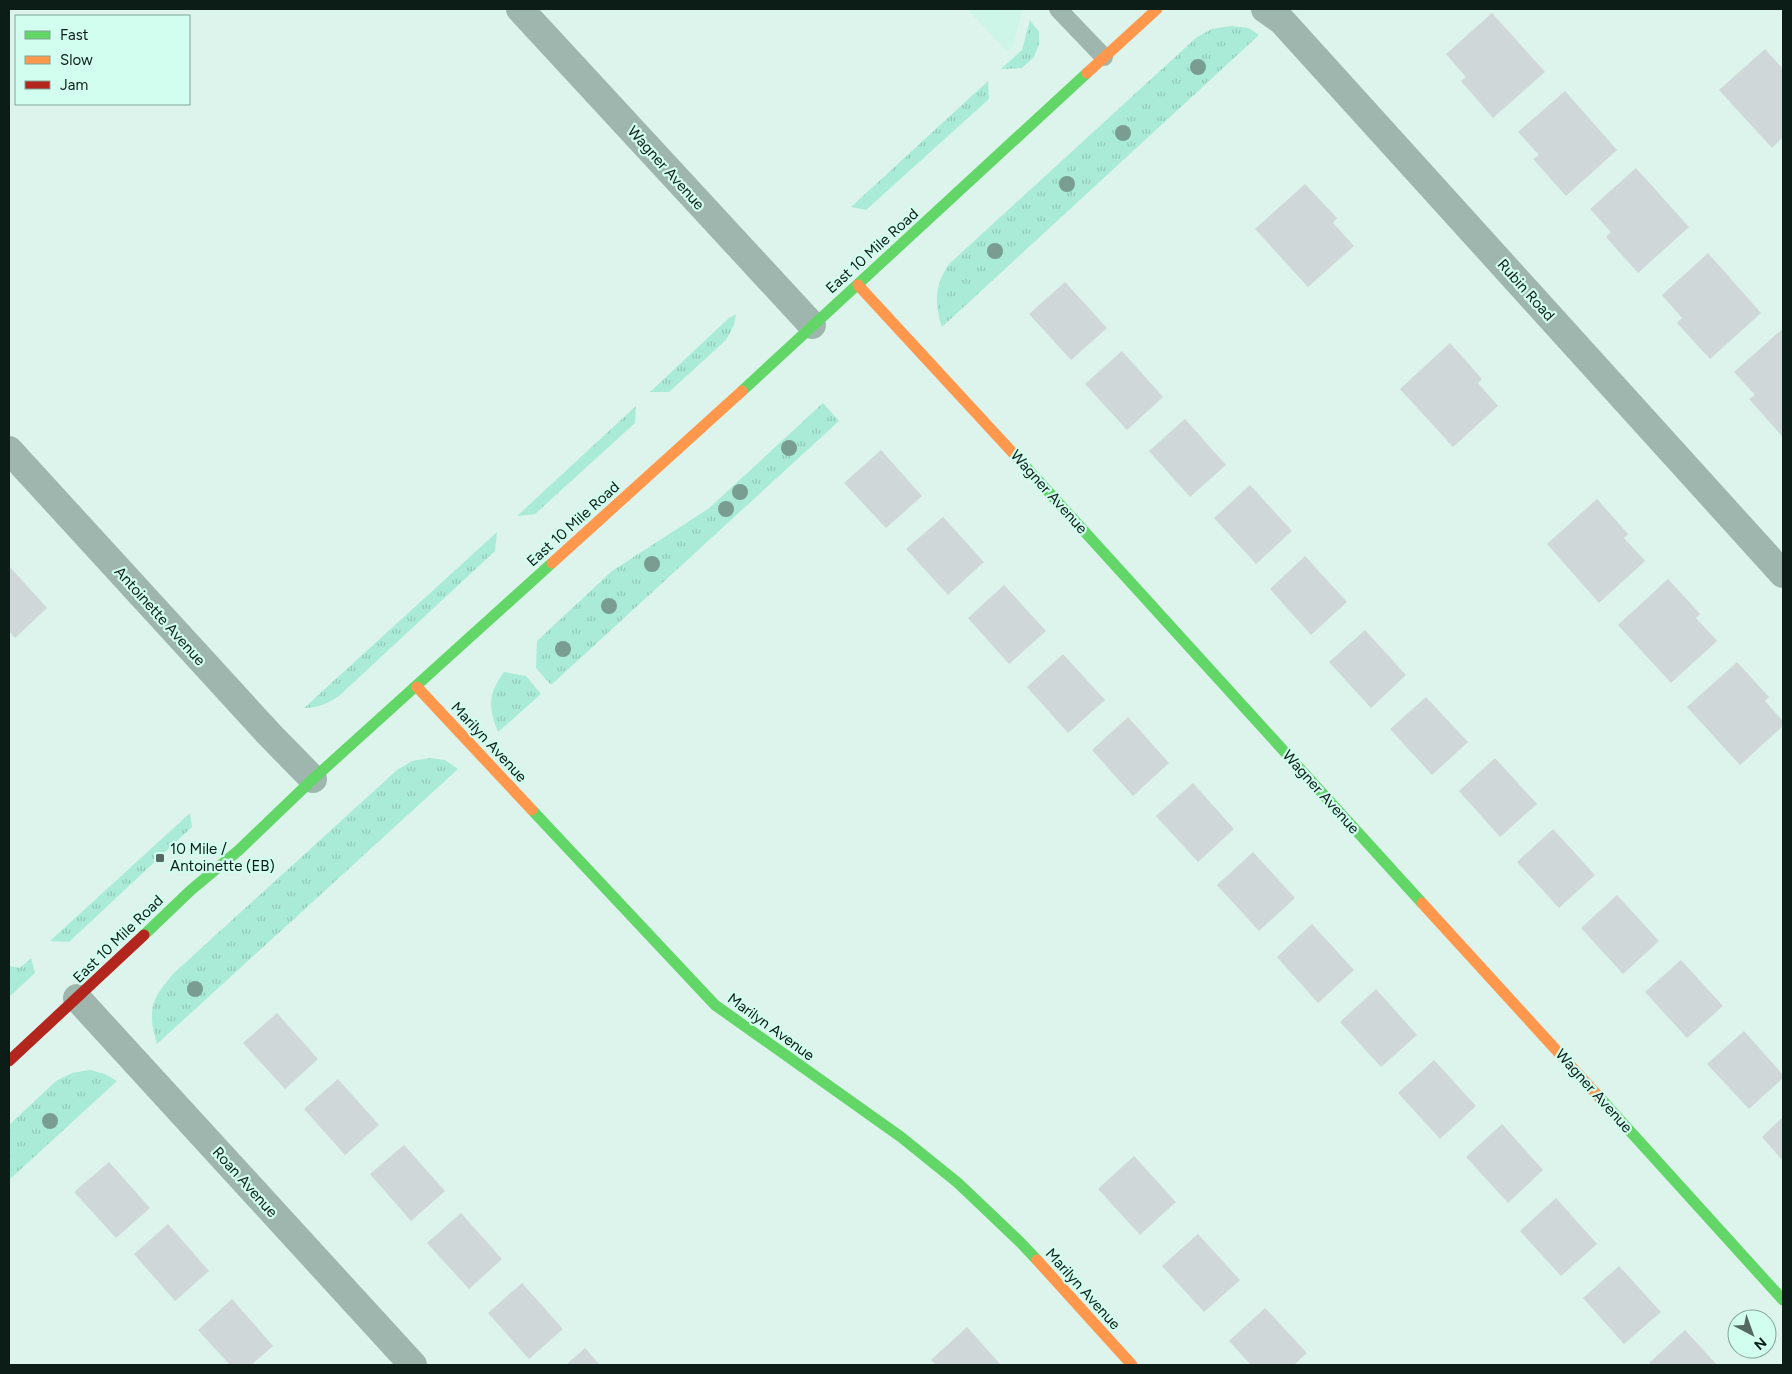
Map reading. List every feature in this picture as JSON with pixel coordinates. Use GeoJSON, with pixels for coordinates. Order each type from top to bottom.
{"type":"FeatureCollection","features":[{"type":"Feature","properties":{"kind":"street","name":"Wagner Avenue"},"geometry":{"type":"LineString","coordinates":[[520,9],[812,325]]}},
{"type":"Feature","properties":{"kind":"street","name":"East 10 Mile Road"},"geometry":{"type":"LineString","coordinates":[[9,1061],[191,890],[239,850],[314,779],[858,285],[1157,9]]}},
{"type":"Feature","properties":{"kind":"street","name":"Rubin Road"},"geometry":{"type":"LineString","coordinates":[[1265,9],[1282,21],[1783,574]]}},
{"type":"Feature","properties":{"kind":"street","name":"Wagner Avenue"},"geometry":{"type":"LineString","coordinates":[[858,285],[1783,1300]]}},
{"type":"Feature","properties":{"kind":"street","name":"Antoinette Avenue"},"geometry":{"type":"LineString","coordinates":[[9,450],[269,734],[314,779]]}},
{"type":"Feature","properties":{"kind":"street","name":"Marilyn Avenue"},"geometry":{"type":"LineString","coordinates":[[416,687],[715,1005],[901,1137],[958,1182],[1020,1242],[1132,1365]]}},
{"type":"Feature","properties":{"kind":"street","name":"Roan Avenue"},"geometry":{"type":"LineString","coordinates":[[77,998],[413,1365]]}},
{"type":"Feature","properties":{"kind":"lane"},"geometry":{"type":"LineString","coordinates":[[1058,9],[1104,57]]}},
{"type":"Feature","properties":{"kind":"shaded area"},"geometry":{"type":"Polygon","coordinates":[[[967,9],[1023,9],[1013,46],[1007,51],[967,9]]]}},
{"type":"Feature","properties":{"kind":"green space"},"geometry":{"type":"Polygon","coordinates":[[[1030,20],[1039,32],[1039,44],[1034,57],[1022,68],[1001,69],[1022,50],[1030,20]]]}},
{"type":"Feature","properties":{"kind":"green space"},"geometry":{"type":"Polygon","coordinates":[[[1231,26],[1249,28],[1259,35],[942,327],[939,319],[937,294],[941,279],[949,264],[1197,37],[1212,29],[1231,26]]]}},
{"type":"Feature","properties":{"kind":"green space"},"geometry":{"type":"Polygon","coordinates":[[[988,81],[989,99],[866,210],[851,207],[988,81]]]}},
{"type":"Feature","properties":{"kind":"green space"},"geometry":{"type":"Polygon","coordinates":[[[736,314],[734,325],[726,340],[669,392],[650,392],[729,318],[736,314]]]}},
{"type":"Feature","properties":{"kind":"green space"},"geometry":{"type":"Polygon","coordinates":[[[823,403],[839,421],[551,685],[536,668],[537,641],[612,571],[708,509],[823,403]]]}},
{"type":"Feature","properties":{"kind":"green space"},"geometry":{"type":"Polygon","coordinates":[[[636,406],[635,423],[535,514],[517,516],[636,406]]]}},
{"type":"Feature","properties":{"kind":"green space"},"geometry":{"type":"Polygon","coordinates":[[[497,532],[495,551],[339,696],[322,705],[304,708],[497,532]]]}},
{"type":"Feature","properties":{"kind":"green space"},"geometry":{"type":"Polygon","coordinates":[[[504,672],[526,676],[541,694],[498,732],[492,715],[491,701],[495,687],[504,672]]]}},
{"type":"Feature","properties":{"kind":"green space"},"geometry":{"type":"Polygon","coordinates":[[[430,758],[445,760],[458,769],[157,1044],[152,1022],[153,1006],[160,990],[174,973],[397,770],[412,761],[430,758]]]}},
{"type":"Feature","properties":{"kind":"green space"},"geometry":{"type":"Polygon","coordinates":[[[190,813],[192,827],[69,942],[50,941],[190,813]]]}},
{"type":"Feature","properties":{"kind":"green space"},"geometry":{"type":"Polygon","coordinates":[[[31,958],[35,973],[9,997],[9,966],[20,968],[31,958]]]}},
{"type":"Feature","properties":{"kind":"green space"},"geometry":{"type":"Polygon","coordinates":[[[90,1070],[105,1074],[117,1081],[9,1180],[9,1125],[56,1081],[72,1073],[90,1070]]]}},
{"type":"Feature","properties":{"kind":"building"},"geometry":{"type":"Polygon","coordinates":[[[1492,13],[1545,72],[1493,118],[1461,81],[1466,77],[1446,54],[1492,13]]]}},
{"type":"Feature","properties":{"kind":"building"},"geometry":{"type":"Polygon","coordinates":[[[1765,49],[1783,69],[1783,137],[1772,148],[1719,90],[1765,49]]]}},
{"type":"Feature","properties":{"kind":"building"},"geometry":{"type":"Polygon","coordinates":[[[1565,91],[1617,150],[1566,196],[1533,159],[1539,155],[1518,132],[1565,91]]]}},
{"type":"Feature","properties":{"kind":"building"},"geometry":{"type":"Polygon","coordinates":[[[1636,168],[1689,227],[1638,273],[1606,237],[1611,232],[1590,209],[1636,168]]]}},
{"type":"Feature","properties":{"kind":"building"},"geometry":{"type":"Polygon","coordinates":[[[1305,184],[1337,218],[1333,223],[1354,246],[1308,287],[1255,229],[1305,184]]]}},
{"type":"Feature","properties":{"kind":"building"},"geometry":{"type":"Polygon","coordinates":[[[1708,253],[1761,313],[1710,359],[1677,323],[1682,318],[1662,295],[1708,253]]]}},
{"type":"Feature","properties":{"kind":"building"},"geometry":{"type":"Polygon","coordinates":[[[1065,282],[1107,328],[1071,360],[1029,314],[1065,282]]]}},
{"type":"Feature","properties":{"kind":"building"},"geometry":{"type":"Polygon","coordinates":[[[1781,330],[1783,333],[1782,436],[1749,399],[1755,395],[1734,372],[1781,330]]]}},
{"type":"Feature","properties":{"kind":"building"},"geometry":{"type":"Polygon","coordinates":[[[1450,343],[1482,379],[1478,383],[1498,406],[1453,447],[1400,389],[1450,343]]]}},
{"type":"Feature","properties":{"kind":"building"},"geometry":{"type":"Polygon","coordinates":[[[1122,351],[1163,397],[1127,430],[1085,384],[1122,351]]]}},
{"type":"Feature","properties":{"kind":"building"},"geometry":{"type":"Polygon","coordinates":[[[1185,419],[1226,465],[1190,497],[1149,451],[1185,419]]]}},
{"type":"Feature","properties":{"kind":"building"},"geometry":{"type":"Polygon","coordinates":[[[881,450],[922,496],[886,528],[844,483],[881,450]]]}},
{"type":"Feature","properties":{"kind":"building"},"geometry":{"type":"Polygon","coordinates":[[[1250,485],[1292,531],[1256,564],[1214,518],[1250,485]]]}},
{"type":"Feature","properties":{"kind":"building"},"geometry":{"type":"Polygon","coordinates":[[[1597,499],[1628,534],[1624,538],[1645,561],[1599,603],[1547,544],[1597,499]]]}},
{"type":"Feature","properties":{"kind":"building"},"geometry":{"type":"Polygon","coordinates":[[[943,517],[984,562],[948,595],[906,549],[943,517]]]}},
{"type":"Feature","properties":{"kind":"building"},"geometry":{"type":"Polygon","coordinates":[[[1305,556],[1347,602],[1311,635],[1270,589],[1305,556]]]}},
{"type":"Feature","properties":{"kind":"building"},"geometry":{"type":"Polygon","coordinates":[[[9,566],[47,608],[15,638],[9,631],[9,566]]]}},
{"type":"Feature","properties":{"kind":"building"},"geometry":{"type":"Polygon","coordinates":[[[1668,579],[1700,614],[1696,618],[1717,641],[1671,683],[1618,625],[1668,579]]]}},
{"type":"Feature","properties":{"kind":"building"},"geometry":{"type":"Polygon","coordinates":[[[1004,585],[1046,631],[1009,664],[968,618],[1004,585]]]}},
{"type":"Feature","properties":{"kind":"building"},"geometry":{"type":"Polygon","coordinates":[[[1365,630],[1406,675],[1371,708],[1329,662],[1365,630]]]}},
{"type":"Feature","properties":{"kind":"building"},"geometry":{"type":"Polygon","coordinates":[[[1063,654],[1105,700],[1068,733],[1027,687],[1063,654]]]}},
{"type":"Feature","properties":{"kind":"building"},"geometry":{"type":"Polygon","coordinates":[[[1737,662],[1769,697],[1765,701],[1783,721],[1783,726],[1740,765],[1687,707],[1737,662]]]}},
{"type":"Feature","properties":{"kind":"building"},"geometry":{"type":"Polygon","coordinates":[[[1426,697],[1468,742],[1432,775],[1390,729],[1426,697]]]}},
{"type":"Feature","properties":{"kind":"building"},"geometry":{"type":"Polygon","coordinates":[[[1128,717],[1169,763],[1133,796],[1092,750],[1128,717]]]}},
{"type":"Feature","properties":{"kind":"building"},"geometry":{"type":"Polygon","coordinates":[[[1495,758],[1537,804],[1500,837],[1459,791],[1495,758]]]}},
{"type":"Feature","properties":{"kind":"building"},"geometry":{"type":"Polygon","coordinates":[[[1193,783],[1234,829],[1198,862],[1156,816],[1193,783]]]}},
{"type":"Feature","properties":{"kind":"building"},"geometry":{"type":"Polygon","coordinates":[[[1553,829],[1595,875],[1559,908],[1517,862],[1553,829]]]}},
{"type":"Feature","properties":{"kind":"building"},"geometry":{"type":"Polygon","coordinates":[[[1253,852],[1295,898],[1259,931],[1217,885],[1253,852]]]}},
{"type":"Feature","properties":{"kind":"building"},"geometry":{"type":"Polygon","coordinates":[[[1617,895],[1659,941],[1623,974],[1581,928],[1617,895]]]}},
{"type":"Feature","properties":{"kind":"building"},"geometry":{"type":"Polygon","coordinates":[[[1312,924],[1354,970],[1318,1003],[1277,957],[1312,924]]]}},
{"type":"Feature","properties":{"kind":"building"},"geometry":{"type":"Polygon","coordinates":[[[1681,960],[1723,1006],[1687,1038],[1645,992],[1681,960]]]}},
{"type":"Feature","properties":{"kind":"building"},"geometry":{"type":"Polygon","coordinates":[[[1376,989],[1417,1035],[1381,1067],[1340,1022],[1376,989]]]}},
{"type":"Feature","properties":{"kind":"building"},"geometry":{"type":"Polygon","coordinates":[[[277,1013],[318,1059],[285,1089],[243,1043],[277,1013]]]}},
{"type":"Feature","properties":{"kind":"building"},"geometry":{"type":"Polygon","coordinates":[[[1744,1031],[1783,1075],[1783,1078],[1749,1109],[1707,1064],[1744,1031]]]}},
{"type":"Feature","properties":{"kind":"building"},"geometry":{"type":"Polygon","coordinates":[[[1434,1060],[1476,1106],[1440,1139],[1398,1093],[1434,1060]]]}},
{"type":"Feature","properties":{"kind":"building"},"geometry":{"type":"Polygon","coordinates":[[[338,1079],[379,1125],[345,1155],[304,1109],[338,1079]]]}},
{"type":"Feature","properties":{"kind":"building"},"geometry":{"type":"Polygon","coordinates":[[[1783,1117],[1783,1161],[1762,1137],[1783,1117]]]}},
{"type":"Feature","properties":{"kind":"building"},"geometry":{"type":"Polygon","coordinates":[[[1502,1124],[1543,1170],[1508,1203],[1466,1157],[1502,1124]]]}},
{"type":"Feature","properties":{"kind":"building"},"geometry":{"type":"Polygon","coordinates":[[[404,1145],[445,1191],[411,1221],[370,1174],[404,1145]]]}},
{"type":"Feature","properties":{"kind":"building"},"geometry":{"type":"Polygon","coordinates":[[[1134,1156],[1176,1202],[1140,1235],[1098,1189],[1134,1156]]]}},
{"type":"Feature","properties":{"kind":"building"},"geometry":{"type":"Polygon","coordinates":[[[109,1162],[150,1208],[116,1238],[74,1192],[109,1162]]]}},
{"type":"Feature","properties":{"kind":"building"},"geometry":{"type":"Polygon","coordinates":[[[1556,1198],[1597,1244],[1561,1276],[1520,1231],[1556,1198]]]}},
{"type":"Feature","properties":{"kind":"building"},"geometry":{"type":"Polygon","coordinates":[[[461,1213],[502,1259],[469,1289],[427,1243],[461,1213]]]}},
{"type":"Feature","properties":{"kind":"building"},"geometry":{"type":"Polygon","coordinates":[[[168,1224],[209,1271],[175,1301],[134,1254],[168,1224]]]}},
{"type":"Feature","properties":{"kind":"building"},"geometry":{"type":"Polygon","coordinates":[[[1198,1234],[1240,1280],[1204,1312],[1162,1266],[1198,1234]]]}},
{"type":"Feature","properties":{"kind":"building"},"geometry":{"type":"Polygon","coordinates":[[[1619,1266],[1661,1312],[1624,1344],[1583,1298],[1619,1266]]]}},
{"type":"Feature","properties":{"kind":"building"},"geometry":{"type":"Polygon","coordinates":[[[522,1283],[563,1329],[529,1359],[488,1313],[522,1283]]]}},
{"type":"Feature","properties":{"kind":"building"},"geometry":{"type":"Polygon","coordinates":[[[232,1299],[273,1346],[251,1365],[230,1365],[198,1330],[232,1299]]]}},
{"type":"Feature","properties":{"kind":"building"},"geometry":{"type":"Polygon","coordinates":[[[1265,1308],[1307,1353],[1294,1365],[1251,1365],[1229,1341],[1265,1308]]]}},
{"type":"Feature","properties":{"kind":"building"},"geometry":{"type":"Polygon","coordinates":[[[967,1327],[1001,1365],[936,1365],[931,1360],[967,1327]]]}},
{"type":"Feature","properties":{"kind":"building"},"geometry":{"type":"Polygon","coordinates":[[[1685,1330],[1717,1365],[1651,1365],[1649,1363],[1685,1330]]]}},
{"type":"Feature","properties":{"kind":"building"},"geometry":{"type":"Polygon","coordinates":[[[585,1348],[600,1365],[566,1365],[585,1348]]]}},
{"type":"Feature","properties":{"kind":"traffic: fast"},"geometry":{"type":"LineString","coordinates":[[742,391],[1087,73]]}},
{"type":"Feature","properties":{"kind":"traffic: fast"},"geometry":{"type":"LineString","coordinates":[[1024,465],[1422,903]]}},
{"type":"Feature","properties":{"kind":"traffic: fast"},"geometry":{"type":"LineString","coordinates":[[144,935],[191,890],[239,850],[313,779],[552,563]]}},
{"type":"Feature","properties":{"kind":"traffic: fast"},"geometry":{"type":"LineString","coordinates":[[532,810],[715,1005],[901,1137],[958,1183],[1037,1260]]}},
{"type":"Feature","properties":{"kind":"traffic: fast"},"geometry":{"type":"LineString","coordinates":[[1600,1098],[1783,1300]]}},
{"type":"Feature","properties":{"kind":"traffic: slow"},"geometry":{"type":"LineString","coordinates":[[1087,73],[1157,9]]}},
{"type":"Feature","properties":{"kind":"traffic: slow"},"geometry":{"type":"LineString","coordinates":[[858,285],[1024,465]]}},
{"type":"Feature","properties":{"kind":"traffic: slow"},"geometry":{"type":"LineString","coordinates":[[552,563],[742,391]]}},
{"type":"Feature","properties":{"kind":"traffic: slow"},"geometry":{"type":"LineString","coordinates":[[417,687],[532,810]]}},
{"type":"Feature","properties":{"kind":"traffic: slow"},"geometry":{"type":"LineString","coordinates":[[1422,903],[1600,1098]]}},
{"type":"Feature","properties":{"kind":"traffic: slow"},"geometry":{"type":"LineString","coordinates":[[1037,1260],[1132,1365]]}},
{"type":"Feature","properties":{"kind":"traffic: jam"},"geometry":{"type":"LineString","coordinates":[[9,1061],[144,935]]}},
{"type":"Feature","properties":{"kind":"place","name":"10 Mile / Antoinette (EB)"},"geometry":{"type":"Point","coordinates":[160,858]}}]}
